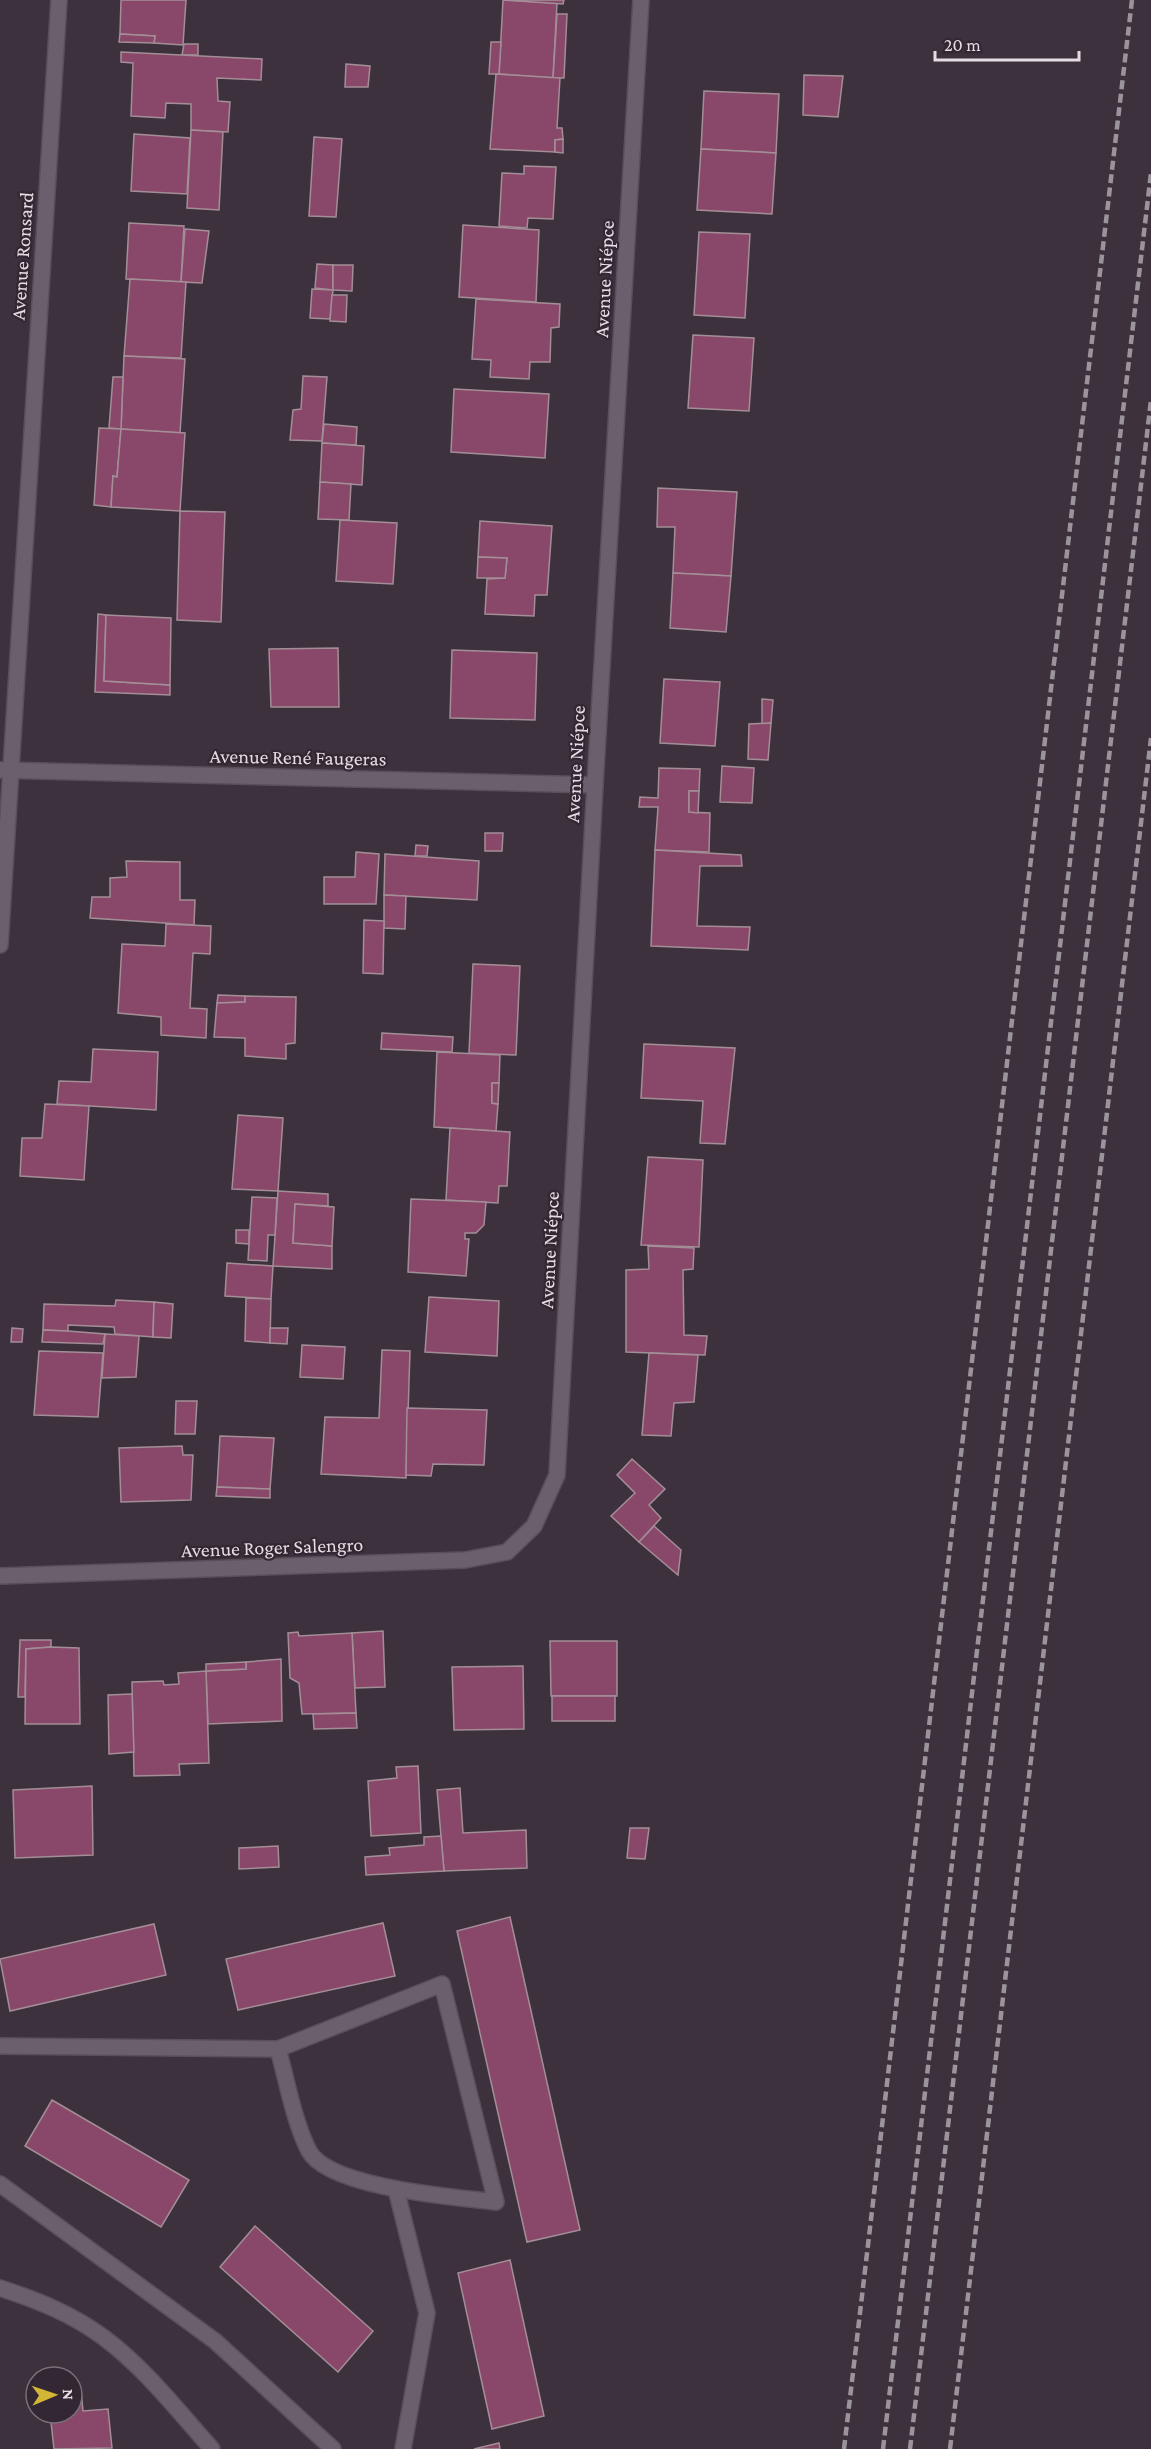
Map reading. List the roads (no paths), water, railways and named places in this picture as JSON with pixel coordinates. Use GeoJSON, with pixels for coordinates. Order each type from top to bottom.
{"type":"FeatureCollection","features":[{"type":"Feature","properties":{"kind":"street","name":"Avenue Ronsard"},"geometry":{"type":"LineString","coordinates":[[0,945],[6,770],[59,0]]}},
{"type":"Feature","properties":{"kind":"street","name":"Avenue Niépce"},"geometry":{"type":"LineString","coordinates":[[534,1526],[557,1475],[641,0]]}},
{"type":"Feature","properties":{"kind":"street","name":"Avenue René Faugeras"},"geometry":{"type":"LineString","coordinates":[[6,770],[595,785]]}},
{"type":"Feature","properties":{"kind":"street","name":"Avenue Roger Salengro"},"geometry":{"type":"LineString","coordinates":[[0,1576],[465,1560],[507,1552],[534,1526]]}},
{"type":"Feature","properties":{"kind":"street"},"geometry":{"type":"LineString","coordinates":[[0,2046],[278,2049],[442,1984],[496,2202],[396,2189],[334,2173],[310,2153],[278,2049]]}},
{"type":"Feature","properties":{"kind":"street"},"geometry":{"type":"LineString","coordinates":[[0,2184],[215,2341],[333,2449]]}},
{"type":"Feature","properties":{"kind":"street"},"geometry":{"type":"LineString","coordinates":[[396,2189],[427,2313],[403,2449]]}},
{"type":"Feature","properties":{"kind":"street"},"geometry":{"type":"LineString","coordinates":[[0,2288],[38,2300],[104,2337],[134,2364],[212,2449]]}},
{"type":"Feature","properties":{"kind":"railway"},"geometry":{"type":"LineString","coordinates":[[844,2449],[1132,0]]}},
{"type":"Feature","properties":{"kind":"railway"},"geometry":{"type":"LineString","coordinates":[[883,2449],[1151,173]]}},
{"type":"Feature","properties":{"kind":"railway"},"geometry":{"type":"LineString","coordinates":[[910,2449],[1151,400]]}},
{"type":"Feature","properties":{"kind":"railway"},"geometry":{"type":"LineString","coordinates":[[950,2449],[1151,738]]}}]}
